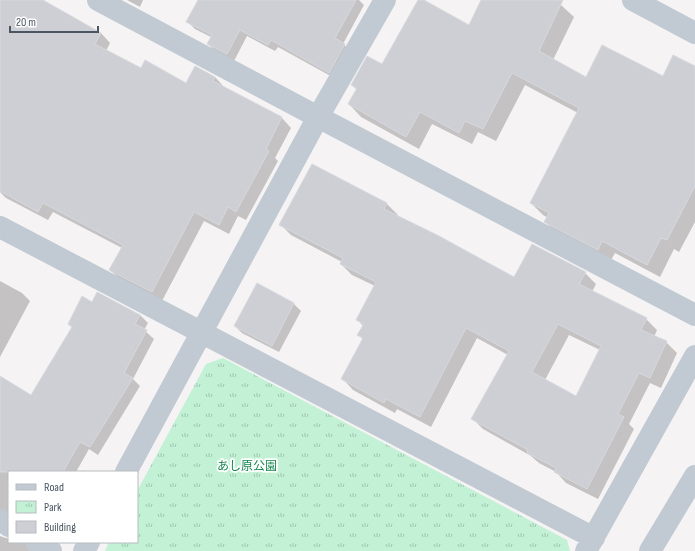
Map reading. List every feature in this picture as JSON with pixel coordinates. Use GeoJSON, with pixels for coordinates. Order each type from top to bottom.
{"type":"FeatureCollection","features":[{"type":"Feature","properties":{"kind":"street"},"geometry":{"type":"LineString","coordinates":[[98,0],[318,118],[695,315]]}},
{"type":"Feature","properties":{"kind":"street"},"geometry":{"type":"LineString","coordinates":[[127,471],[318,118],[385,0]]}},
{"type":"Feature","properties":{"kind":"street"},"geometry":{"type":"LineString","coordinates":[[633,0],[695,33]]}},
{"type":"Feature","properties":{"kind":"street"},"geometry":{"type":"LineString","coordinates":[[0,227],[202,332],[590,544],[695,356]]}},
{"type":"Feature","properties":{"kind":"street"},"geometry":{"type":"LineString","coordinates":[[650,551],[695,476]]}},
{"type":"Feature","properties":{"kind":"street"},"geometry":{"type":"LineString","coordinates":[[38,543],[51,551]]}},
{"type":"Feature","properties":{"kind":"green space","name":"あし原公園"},"geometry":{"type":"Polygon","coordinates":[[[223,358],[567,540],[570,551],[105,551],[109,543],[138,543],[138,489],[206,364],[223,358]]]}},
{"type":"Feature","properties":{"kind":"building"},"geometry":{"type":"Polygon","coordinates":[[[0,0],[43,0],[101,33],[95,44],[141,68],[145,60],[186,83],[195,66],[215,77],[213,81],[282,117],[266,149],[269,151],[236,212],[228,207],[219,225],[194,212],[152,292],[109,270],[123,245],[43,203],[38,212],[0,191],[0,0]]]}},
{"type":"Feature","properties":{"kind":"building"},"geometry":{"type":"Polygon","coordinates":[[[198,0],[356,0],[335,38],[345,44],[329,73],[271,40],[268,45],[240,30],[227,54],[207,44],[212,35],[186,22],[198,0]]]}},
{"type":"Feature","properties":{"kind":"building"},"geometry":{"type":"Polygon","coordinates":[[[418,0],[424,0],[469,25],[481,0],[563,0],[539,51],[586,77],[602,45],[663,76],[673,55],[695,66],[695,186],[667,240],[661,238],[647,265],[602,241],[598,250],[544,222],[549,213],[530,203],[579,108],[512,73],[483,129],[465,121],[459,133],[420,112],[406,137],[348,104],[357,88],[351,85],[367,56],[382,64],[418,0]]]}},
{"type":"Feature","properties":{"kind":"building"},"geometry":{"type":"Polygon","coordinates":[[[312,164],[387,203],[384,209],[439,236],[514,277],[532,244],[586,272],[579,284],[647,318],[641,330],[667,341],[650,378],[639,373],[618,414],[624,417],[587,489],[554,472],[556,468],[527,453],[528,450],[471,419],[509,351],[466,328],[420,417],[386,399],[384,403],[341,379],[363,338],[357,335],[364,324],[356,320],[376,282],[340,264],[343,258],[279,225],[312,164]],[[558,324],[532,372],[576,396],[601,346],[558,324]]]}},
{"type":"Feature","properties":{"kind":"building"},"geometry":{"type":"Polygon","coordinates":[[[257,283],[294,303],[272,346],[234,326],[257,283]]]}},
{"type":"Feature","properties":{"kind":"building"},"geometry":{"type":"Polygon","coordinates":[[[97,292],[140,315],[135,324],[147,330],[124,373],[133,378],[90,447],[80,442],[64,471],[0,472],[0,376],[31,395],[72,327],[68,324],[82,296],[92,302],[97,292]]]}}]}
